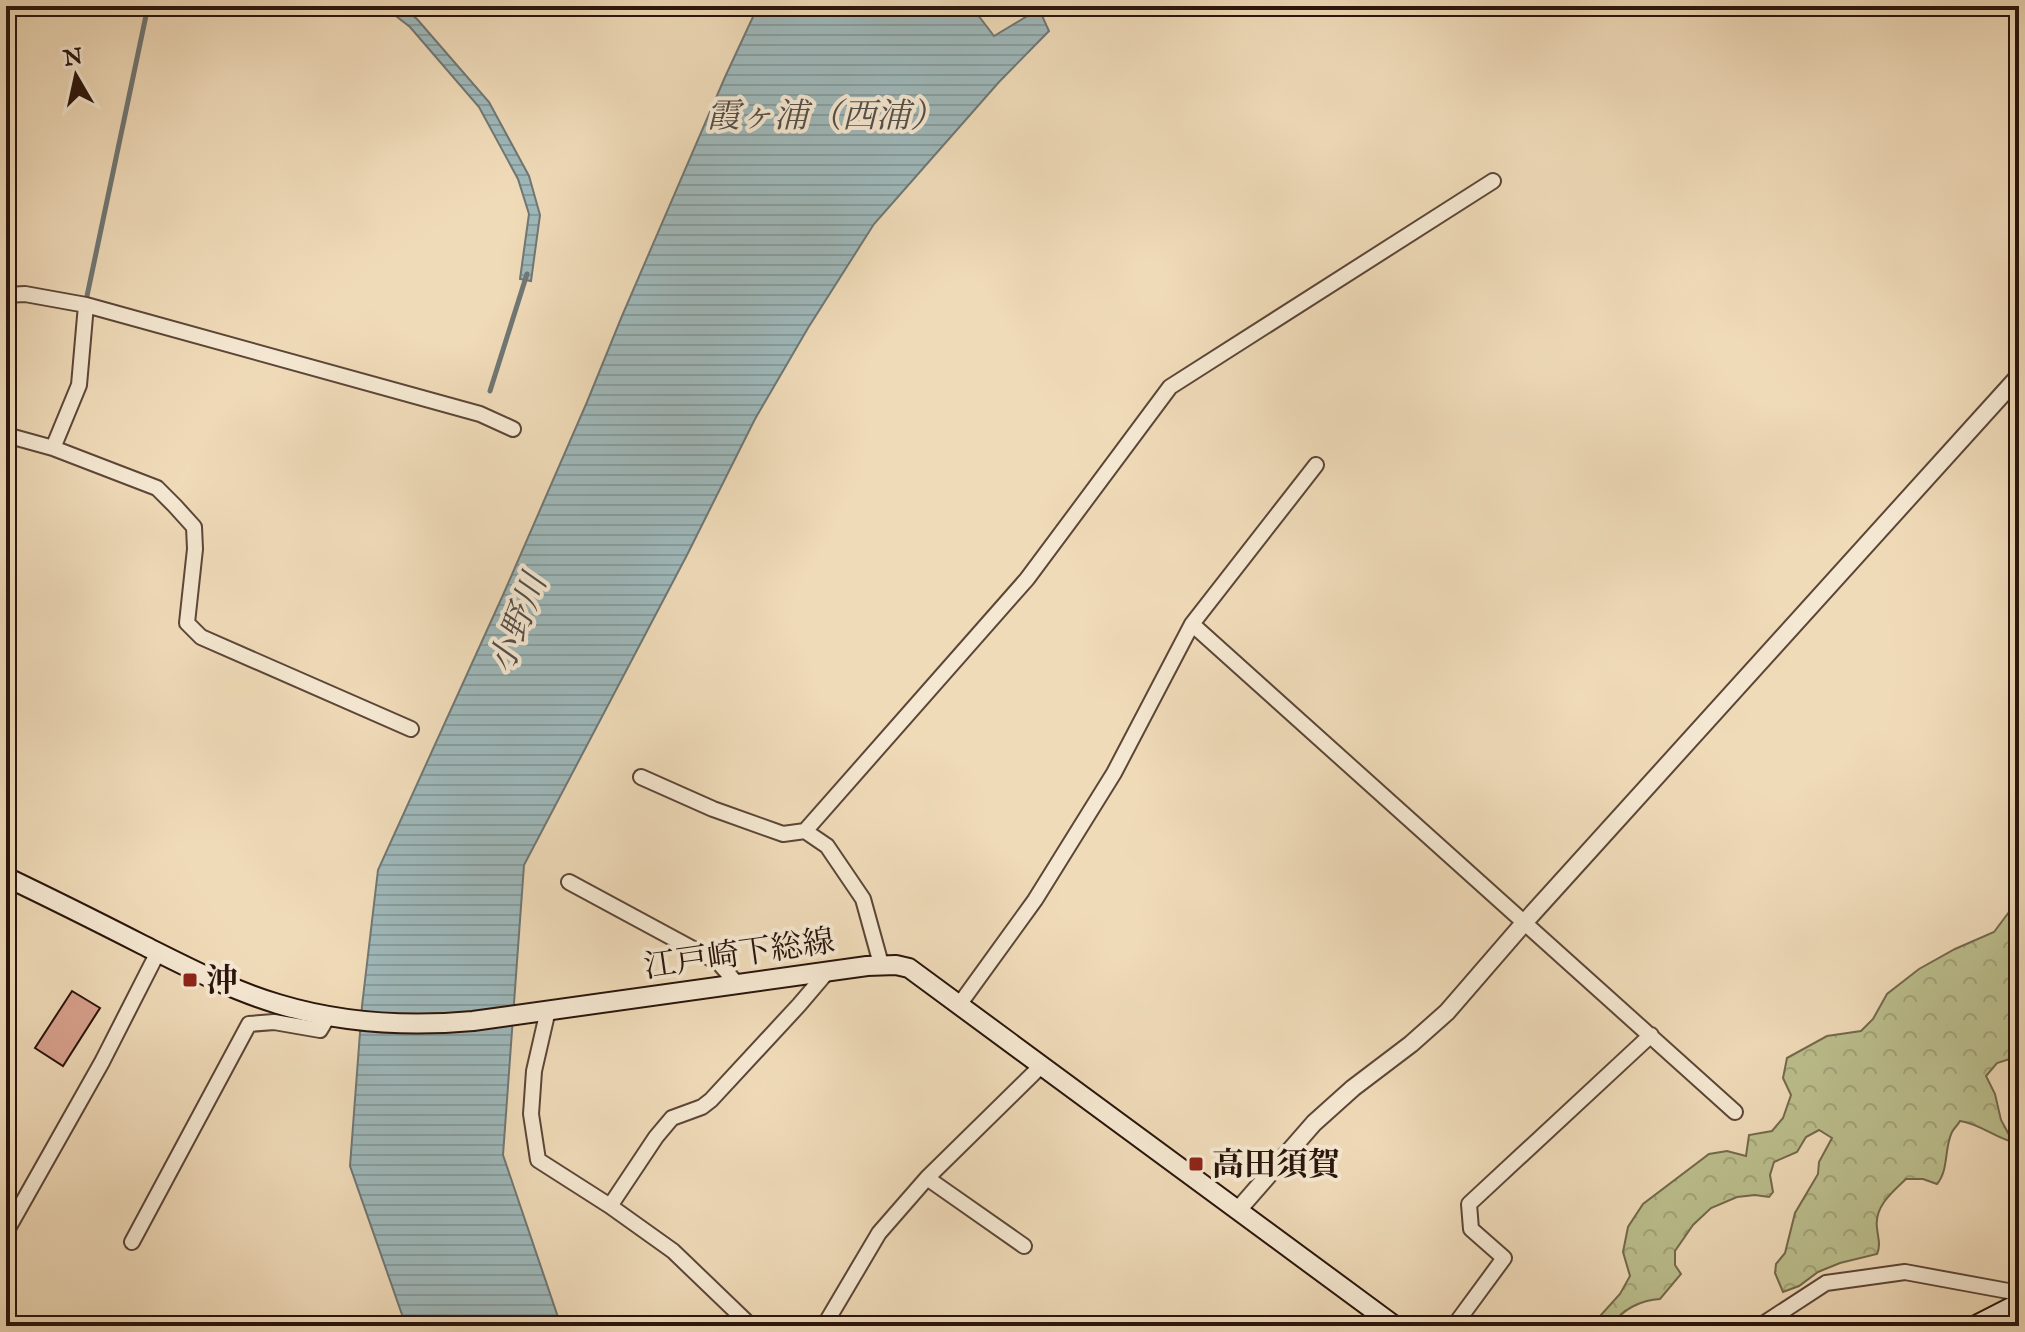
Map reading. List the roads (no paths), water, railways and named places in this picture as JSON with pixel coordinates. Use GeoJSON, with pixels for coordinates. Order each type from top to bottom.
{"type":"FeatureCollection","features":[{"type":"Feature","properties":{"kind":"main road","name":"江戸崎下総線"},"geometry":{"type":"LineString","coordinates":[[6,877],[250,994],[329,1015],[383,1022],[447,1023],[881,964],[909,968],[1395,1326]]}},
{"type":"Feature","properties":{"kind":"main road"},"geometry":{"type":"LineString","coordinates":[[1974,1326],[2019,1303]]}},
{"type":"Feature","properties":{"kind":"street"},"geometry":{"type":"LineString","coordinates":[[641,777],[713,809],[783,834],[805,831],[1027,579],[1170,387],[1493,181]]}},
{"type":"Feature","properties":{"kind":"street"},"geometry":{"type":"LineString","coordinates":[[6,295],[25,294],[86,305],[480,414],[513,429]]}},
{"type":"Feature","properties":{"kind":"street"},"geometry":{"type":"LineString","coordinates":[[53,448],[79,385],[86,305]]}},
{"type":"Feature","properties":{"kind":"street"},"geometry":{"type":"LineString","coordinates":[[1238,1210],[1314,1123],[1447,1012],[2019,376]]}},
{"type":"Feature","properties":{"kind":"street"},"geometry":{"type":"LineString","coordinates":[[6,435],[53,448],[157,488],[194,527],[195,549],[187,623],[201,637],[411,729]]}},
{"type":"Feature","properties":{"kind":"street"},"geometry":{"type":"LineString","coordinates":[[959,1005],[1035,900],[1106,786],[1192,624],[1316,465]]}},
{"type":"Feature","properties":{"kind":"street"},"geometry":{"type":"LineString","coordinates":[[1192,624],[1735,1112]]}},
{"type":"Feature","properties":{"kind":"street"},"geometry":{"type":"LineString","coordinates":[[805,831],[827,846],[863,899],[881,964]]}},
{"type":"Feature","properties":{"kind":"street"},"geometry":{"type":"LineString","coordinates":[[569,882],[719,963],[738,985]]}},
{"type":"Feature","properties":{"kind":"street"},"geometry":{"type":"LineString","coordinates":[[6,1232],[102,1062],[158,952]]}},
{"type":"Feature","properties":{"kind":"street"},"geometry":{"type":"LineString","coordinates":[[610,1206],[672,1118],[702,1107],[711,1100],[828,971]]}},
{"type":"Feature","properties":{"kind":"street"},"geometry":{"type":"LineString","coordinates":[[542,1011],[531,1114],[538,1160],[673,1251],[751,1326]]}},
{"type":"Feature","properties":{"kind":"street"},"geometry":{"type":"LineString","coordinates":[[132,1242],[249,1024],[274,1022],[320,1030],[329,1015]]}},
{"type":"Feature","properties":{"kind":"street"},"geometry":{"type":"LineString","coordinates":[[1454,1326],[1504,1258],[1471,1229],[1469,1204],[1651,1035]]}},
{"type":"Feature","properties":{"kind":"street"},"geometry":{"type":"LineString","coordinates":[[824,1326],[879,1233],[927,1178],[1040,1067]]}},
{"type":"Feature","properties":{"kind":"street"},"geometry":{"type":"LineString","coordinates":[[927,1178],[1024,1246]]}},
{"type":"Feature","properties":{"kind":"street"},"geometry":{"type":"LineString","coordinates":[[1760,1326],[1826,1283],[1905,1272],[2019,1293]]}},
{"type":"Feature","properties":{"kind":"water"},"geometry":{"type":"Polygon","coordinates":[[[383,6],[401,6],[417,19],[489,102],[529,176],[540,215],[531,281],[520,279],[529,214],[518,179],[479,107],[410,27],[383,6]]]}},
{"type":"Feature","properties":{"kind":"water"},"geometry":{"type":"Polygon","coordinates":[[[758,6],[971,6],[994,36],[1039,9],[1049,31],[999,82],[874,224],[808,328],[755,419],[524,865],[503,1155],[561,1326],[406,1326],[350,1166],[362,1006],[378,870],[503,595],[758,6]]]}},
{"type":"Feature","properties":{"kind":"waterway"},"geometry":{"type":"LineString","coordinates":[[87,296],[148,6]]}},
{"type":"Feature","properties":{"kind":"waterway"},"geometry":{"type":"LineString","coordinates":[[490,391],[527,274]]}},
{"type":"Feature","properties":{"kind":"place","name":"沖"},"geometry":{"type":"Point","coordinates":[190,980]}},
{"type":"Feature","properties":{"kind":"place","name":"高田須賀"},"geometry":{"type":"Point","coordinates":[1196,1164]}},
{"type":"Feature","properties":{"kind":"water label","name":"霞ヶ浦（西浦）"},"geometry":{"type":"Point","coordinates":[825,115]}},
{"type":"Feature","properties":{"kind":"water label","name":"小野川"},"geometry":{"type":"Point","coordinates":[517,623]}}]}
